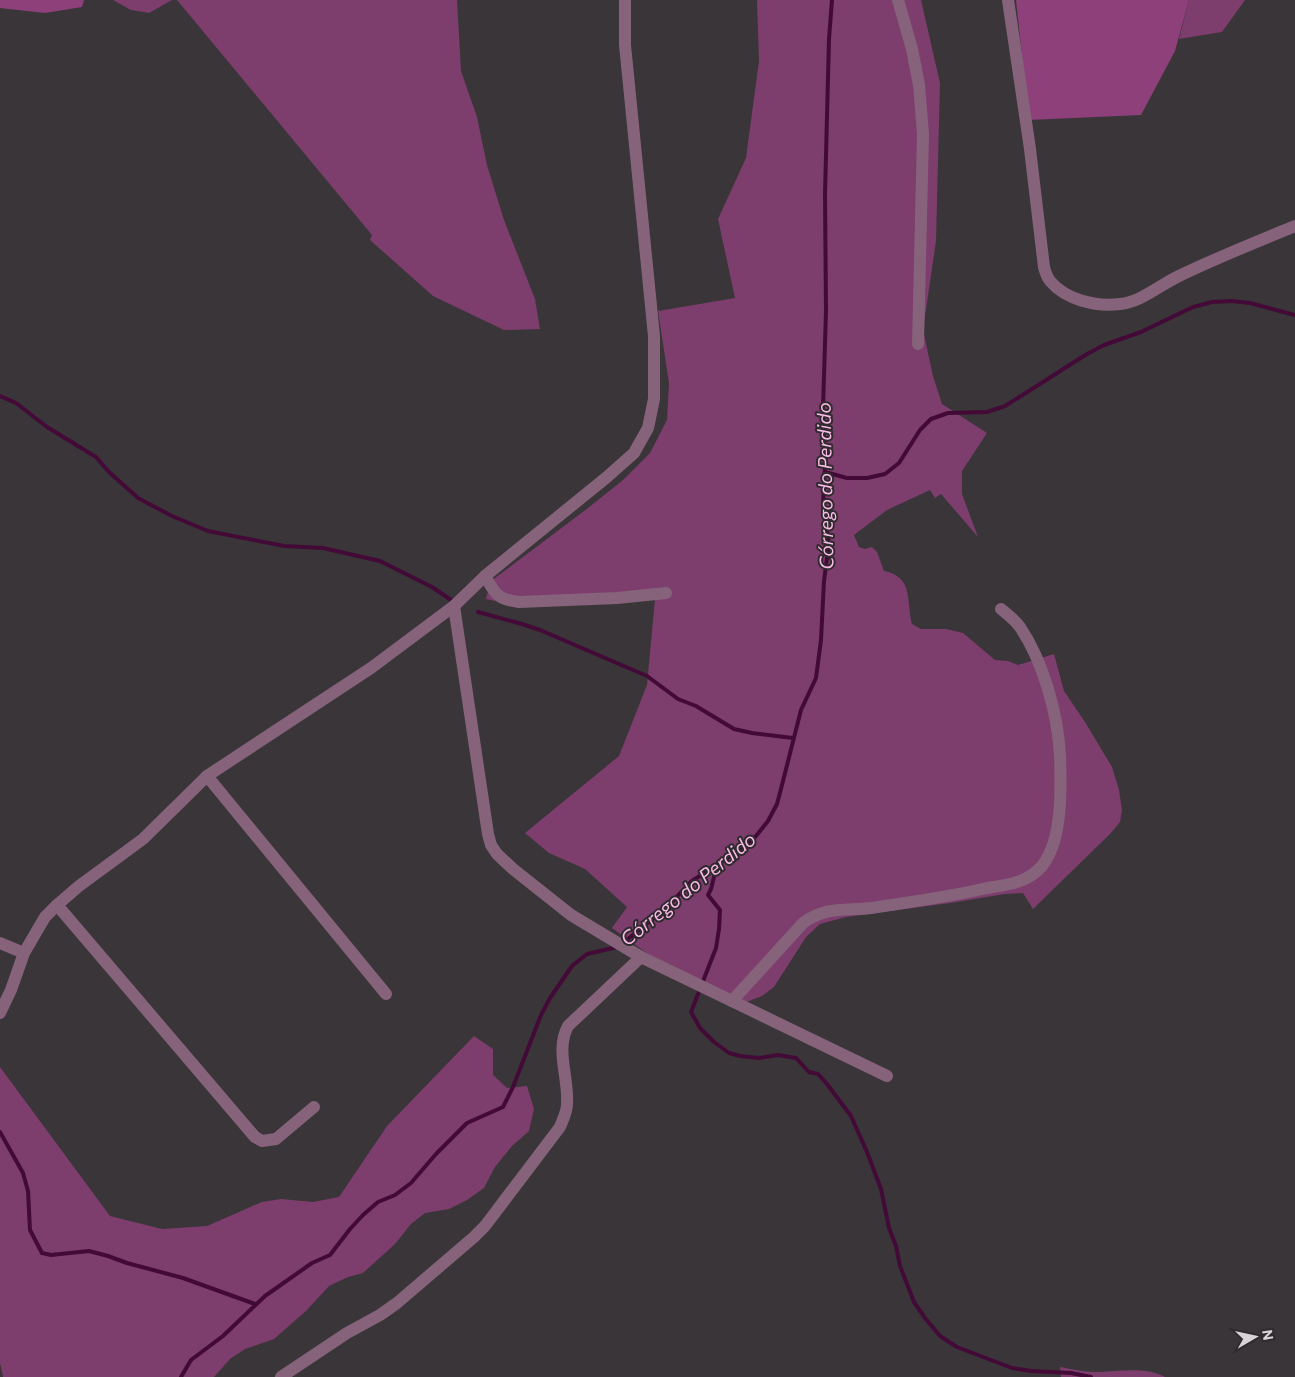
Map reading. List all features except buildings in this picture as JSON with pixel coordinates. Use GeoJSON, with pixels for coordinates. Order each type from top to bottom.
{"type":"FeatureCollection","features":[{"type":"Feature","properties":{"kind":"street"},"geometry":{"type":"LineString","coordinates":[[0,1013],[11,990],[24,953],[45,917],[57,905],[79,886],[143,839],[207,776],[372,668],[454,606],[485,576],[634,453],[648,428],[654,399],[654,336],[625,45],[625,0]]}},
{"type":"Feature","properties":{"kind":"street"},"geometry":{"type":"LineString","coordinates":[[898,0],[912,49],[919,86],[923,134],[918,344]]}},
{"type":"Feature","properties":{"kind":"street"},"geometry":{"type":"LineString","coordinates":[[1008,0],[1030,149],[1044,267],[1049,279],[1059,290],[1088,302],[1102,305],[1122,304],[1146,295],[1178,276],[1295,226]]}},
{"type":"Feature","properties":{"kind":"street"},"geometry":{"type":"LineString","coordinates":[[485,576],[496,594],[507,600],[519,602],[577,601],[666,593]]}},
{"type":"Feature","properties":{"kind":"street"},"geometry":{"type":"LineString","coordinates":[[454,606],[488,834],[490,845],[497,854],[571,916],[625,948],[887,1076]]}},
{"type":"Feature","properties":{"kind":"street"},"geometry":{"type":"LineString","coordinates":[[732,1000],[812,916],[824,912],[869,908],[1019,882],[1031,876],[1042,866],[1049,853],[1057,826],[1061,798],[1059,745],[1054,712],[1035,653],[1019,625],[1001,609]]}},
{"type":"Feature","properties":{"kind":"street"},"geometry":{"type":"LineString","coordinates":[[207,776],[386,994]]}},
{"type":"Feature","properties":{"kind":"street"},"geometry":{"type":"LineString","coordinates":[[57,905],[255,1137],[262,1140],[276,1138],[314,1107]]}},
{"type":"Feature","properties":{"kind":"street"},"geometry":{"type":"LineString","coordinates":[[0,943],[24,953]]}},
{"type":"Feature","properties":{"kind":"street"},"geometry":{"type":"LineString","coordinates":[[281,1377],[316,1353],[398,1303],[485,1226],[560,1127],[565,1116],[567,1104],[562,1046],[563,1035],[568,1026],[641,957]]}},
{"type":"Feature","properties":{"kind":"shaded area"},"geometry":{"type":"Polygon","coordinates":[[[0,0],[84,0],[82,7],[45,13],[0,8],[0,0]]]}},
{"type":"Feature","properties":{"kind":"shaded area"},"geometry":{"type":"Polygon","coordinates":[[[113,0],[172,0],[149,13],[131,10],[113,0]]]}},
{"type":"Feature","properties":{"kind":"shaded area"},"geometry":{"type":"Polygon","coordinates":[[[177,0],[457,0],[461,71],[477,117],[487,165],[504,220],[535,299],[540,329],[504,330],[433,296],[370,240],[372,235],[177,0]]]}},
{"type":"Feature","properties":{"kind":"shaded area"},"geometry":{"type":"Polygon","coordinates":[[[757,0],[921,0],[940,83],[936,241],[923,330],[933,376],[942,404],[987,433],[962,471],[962,494],[978,537],[941,494],[935,498],[930,490],[887,510],[854,535],[859,547],[865,549],[872,547],[877,552],[884,571],[894,574],[904,584],[907,591],[912,624],[921,629],[946,629],[963,633],[995,660],[1008,661],[1018,665],[1054,654],[1064,691],[1112,767],[1119,790],[1122,810],[1120,822],[1110,834],[1033,909],[1023,893],[1005,894],[846,917],[820,924],[806,937],[774,987],[762,996],[744,1003],[648,954],[612,928],[627,907],[585,869],[549,853],[525,833],[619,756],[647,685],[655,599],[515,605],[486,599],[491,581],[623,480],[650,453],[667,420],[669,383],[658,311],[735,298],[718,219],[746,158],[759,61],[757,0]]]}},
{"type":"Feature","properties":{"kind":"shaded area"},"geometry":{"type":"Polygon","coordinates":[[[1016,0],[1189,0],[1175,51],[1141,115],[1029,120],[1016,0]]]}},
{"type":"Feature","properties":{"kind":"shaded area"},"geometry":{"type":"Polygon","coordinates":[[[1189,0],[1245,0],[1222,32],[1179,39],[1189,0]]]}},
{"type":"Feature","properties":{"kind":"shaded area"},"geometry":{"type":"Polygon","coordinates":[[[474,1036],[493,1049],[493,1075],[507,1088],[527,1086],[534,1109],[529,1131],[512,1146],[495,1167],[484,1188],[467,1200],[449,1209],[425,1213],[411,1224],[395,1244],[363,1273],[348,1277],[329,1286],[306,1311],[274,1339],[245,1349],[230,1359],[214,1377],[3,1377],[0,1363],[0,1067],[110,1216],[162,1229],[207,1226],[262,1202],[281,1199],[313,1202],[339,1197],[387,1126],[474,1036]]]}},
{"type":"Feature","properties":{"kind":"shaded area"},"geometry":{"type":"Polygon","coordinates":[[[1060,1367],[1091,1372],[1131,1370],[1149,1372],[1165,1377],[1061,1377],[1060,1367]]]}},
{"type":"Feature","properties":{"kind":"waterway","name":"Córrego do Perdido"},"geometry":{"type":"LineString","coordinates":[[623,943],[665,909],[692,881],[741,849],[756,836],[768,821],[777,804],[801,710],[816,678],[829,543],[823,505],[825,466],[823,408],[826,311],[825,194],[829,39],[832,0]]}},
{"type":"Feature","properties":{"kind":"waterway"},"geometry":{"type":"LineString","coordinates":[[825,472],[847,478],[867,478],[885,474],[899,463],[920,430],[931,419],[948,413],[987,412],[1005,406],[1104,345],[1141,332],[1193,307],[1212,302],[1231,301],[1250,303],[1295,315]]}},
{"type":"Feature","properties":{"kind":"waterway"},"geometry":{"type":"LineString","coordinates":[[0,396],[16,403],[47,427],[96,457],[109,472],[138,498],[172,516],[208,531],[284,546],[323,548],[380,561],[432,587],[454,602]]}},
{"type":"Feature","properties":{"kind":"waterway"},"geometry":{"type":"LineString","coordinates":[[478,612],[540,630],[647,676],[678,699],[696,706],[734,729],[793,738]]}},
{"type":"Feature","properties":{"kind":"waterway"},"geometry":{"type":"LineString","coordinates":[[717,865],[708,895],[720,910],[716,948],[691,1012],[700,1028],[729,1053],[759,1058],[778,1055],[796,1058],[809,1072],[818,1074],[827,1084],[851,1116],[867,1152],[881,1189],[889,1228],[896,1246],[900,1266],[914,1302],[940,1336],[957,1347],[1012,1368],[1071,1373],[1091,1377]]}},
{"type":"Feature","properties":{"kind":"waterway","name":"Córrego do Perdido"},"geometry":{"type":"LineString","coordinates":[[181,1377],[191,1360],[223,1336],[265,1296],[312,1263],[330,1255],[363,1215],[378,1202],[395,1195],[411,1183],[436,1154],[467,1123],[503,1107],[513,1087],[541,1015],[572,966],[587,954],[617,947]]}},
{"type":"Feature","properties":{"kind":"waterway"},"geometry":{"type":"LineString","coordinates":[[0,1132],[23,1173],[28,1191],[30,1230],[42,1253],[51,1255],[89,1251],[183,1278],[255,1304]]}}]}
